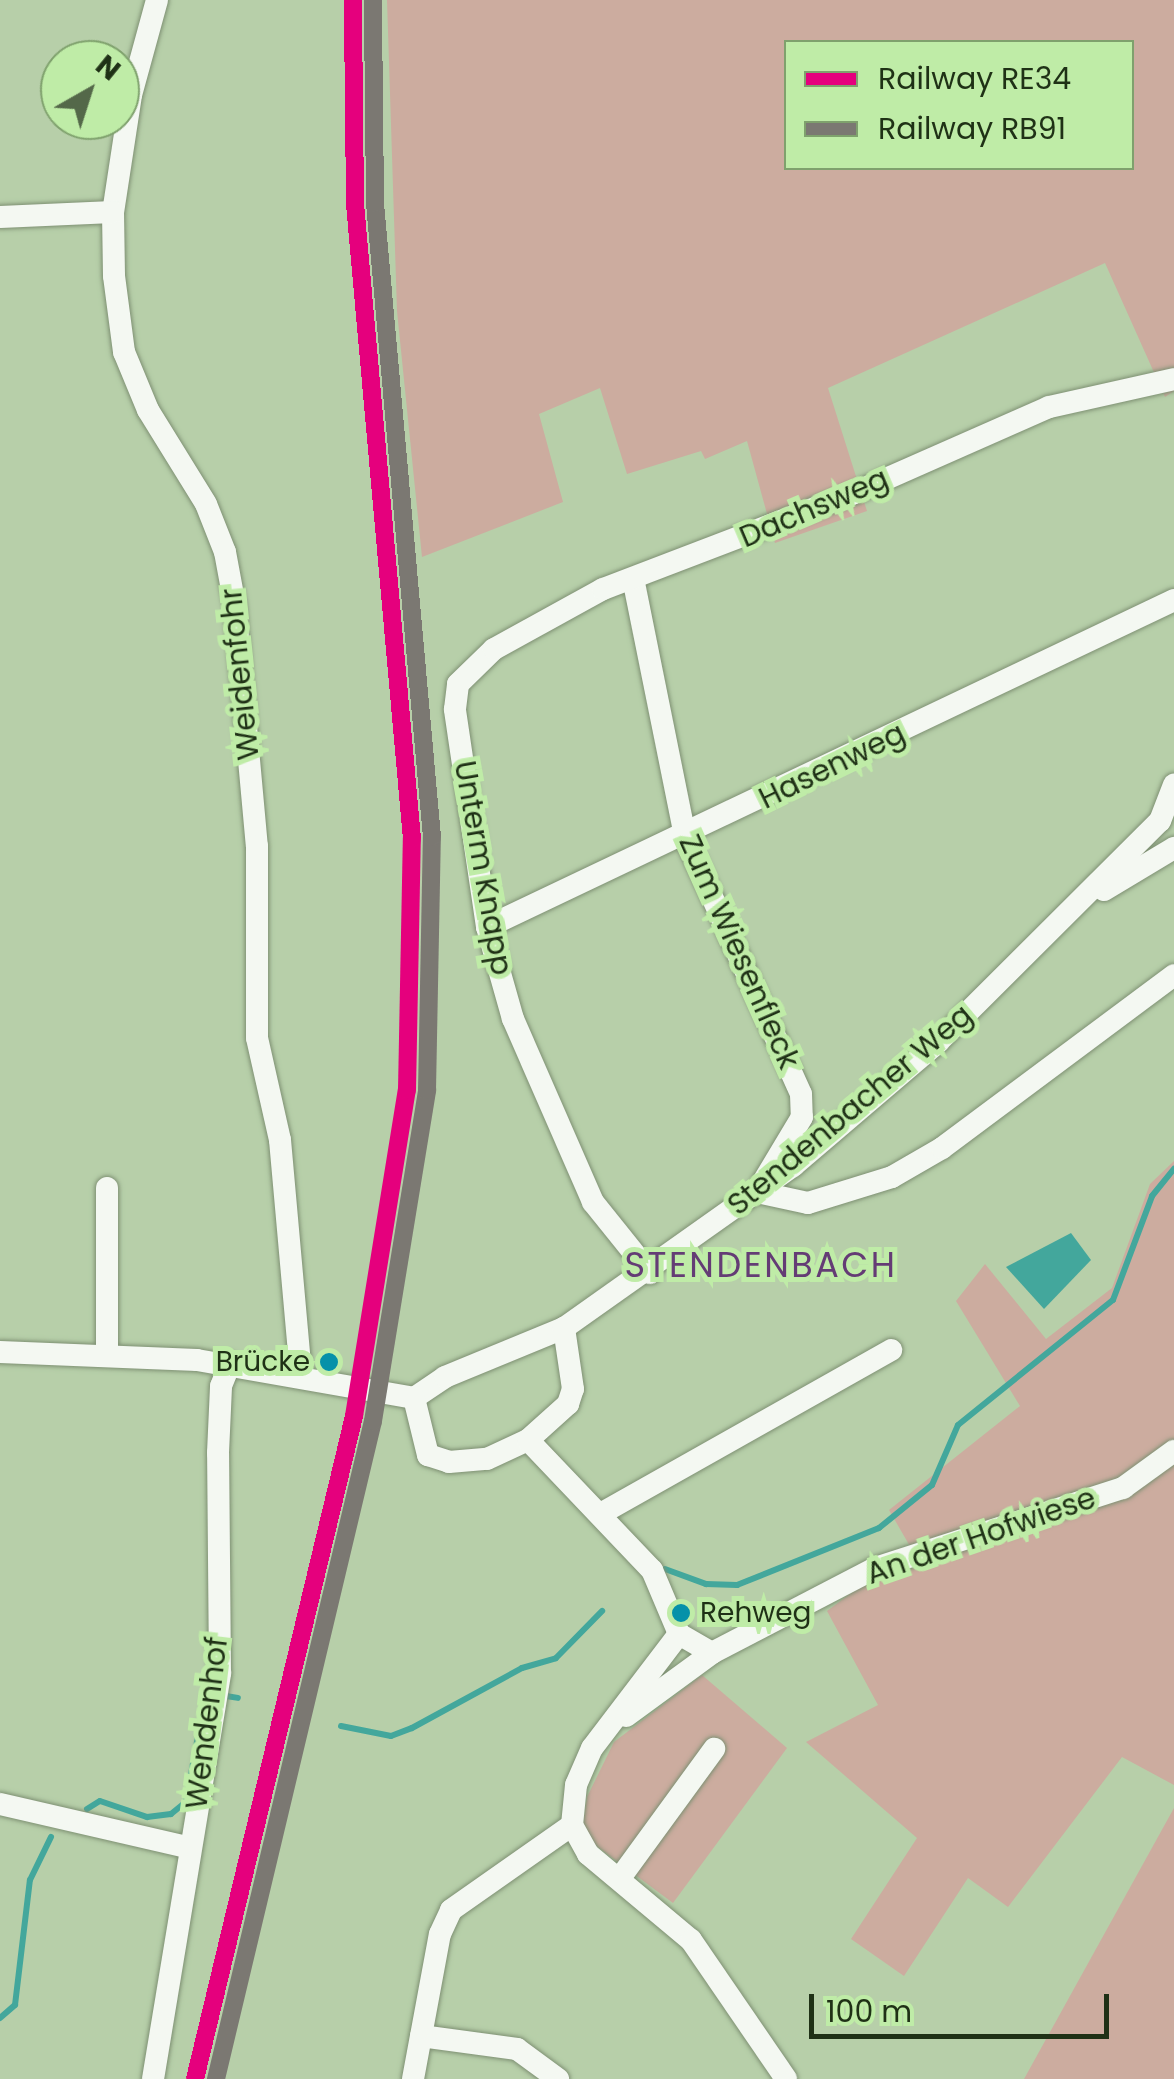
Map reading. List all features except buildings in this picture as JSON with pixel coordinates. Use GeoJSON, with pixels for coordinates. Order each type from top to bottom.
{"type":"FeatureCollection","features":[{"type":"Feature","properties":{"kind":"street","name":"Weidenfohr"},"geometry":{"type":"LineString","coordinates":[[157,0],[132,95],[112,212],[124,352],[148,410],[206,504],[225,552],[235,606],[257,846],[257,1038],[280,1140],[301,1374]]}},
{"type":"Feature","properties":{"kind":"street"},"geometry":{"type":"LineString","coordinates":[[0,217],[112,212]]}},
{"type":"Feature","properties":{"kind":"street","name":"Dachsweg"},"geometry":{"type":"LineString","coordinates":[[468,670],[602,589],[634,582],[1048,407],[1174,378]]}},
{"type":"Feature","properties":{"kind":"street","name":"Zum Wiesenfleck"},"geometry":{"type":"LineString","coordinates":[[634,582],[684,837],[801,1094],[802,1117],[757,1192]]}},
{"type":"Feature","properties":{"kind":"street","name":"Hasenweg"},"geometry":{"type":"LineString","coordinates":[[487,927],[684,837],[1174,600]]}},
{"type":"Feature","properties":{"kind":"street","name":"Unterm Knapp"},"geometry":{"type":"LineString","coordinates":[[468,670],[458,684],[455,709],[487,927],[513,1019],[592,1202],[650,1272]]}},
{"type":"Feature","properties":{"kind":"street","name":"Stendenbacher Weg"},"geometry":{"type":"LineString","coordinates":[[414,1398],[445,1377],[564,1328],[650,1272],[757,1192],[938,1042],[1160,821],[1174,785]]}},
{"type":"Feature","properties":{"kind":"street"},"geometry":{"type":"LineString","coordinates":[[1077,906],[1174,848]]}},
{"type":"Feature","properties":{"kind":"street"},"geometry":{"type":"LineString","coordinates":[[757,1192],[808,1203],[892,1176],[942,1148],[1174,975]]}},
{"type":"Feature","properties":{"kind":"street"},"geometry":{"type":"LineString","coordinates":[[107,1188],[107,1355]]}},
{"type":"Feature","properties":{"kind":"street"},"geometry":{"type":"LineString","coordinates":[[0,1352],[230,1364],[301,1374],[414,1398],[428,1455],[449,1462],[486,1459],[528,1440],[568,1404],[574,1389],[564,1328]]}},
{"type":"Feature","properties":{"kind":"street"},"geometry":{"type":"LineString","coordinates":[[602,1512],[891,1350]]}},
{"type":"Feature","properties":{"kind":"street","name":"Wendenhof"},"geometry":{"type":"LineString","coordinates":[[153,2079],[220,1673],[218,1453],[221,1386],[230,1364]]}},
{"type":"Feature","properties":{"kind":"street"},"geometry":{"type":"LineString","coordinates":[[528,1440],[602,1512],[652,1570],[678,1634],[712,1653]]}},
{"type":"Feature","properties":{"kind":"street","name":"An der Hofwiese"},"geometry":{"type":"LineString","coordinates":[[604,1732],[712,1653],[875,1568],[1123,1488],[1174,1452]]}},
{"type":"Feature","properties":{"kind":"street"},"geometry":{"type":"LineString","coordinates":[[678,1634],[604,1732],[576,1785],[572,1825],[588,1854],[692,1940],[786,2079]]}},
{"type":"Feature","properties":{"kind":"street"},"geometry":{"type":"LineString","coordinates":[[620,1878],[714,1748]]}},
{"type":"Feature","properties":{"kind":"street"},"geometry":{"type":"LineString","coordinates":[[0,1804],[190,1848]]}},
{"type":"Feature","properties":{"kind":"street"},"geometry":{"type":"LineString","coordinates":[[414,2079],[440,1934],[451,1910],[572,1825]]}},
{"type":"Feature","properties":{"kind":"street"},"geometry":{"type":"LineString","coordinates":[[421,2036],[516,2049],[558,2079]]}},
{"type":"Feature","properties":{"kind":"shaded area"},"geometry":{"type":"Polygon","coordinates":[[[387,0],[1174,0],[1174,391],[1165,397],[1105,263],[828,388],[867,511],[775,543],[747,441],[705,459],[701,451],[627,474],[600,388],[539,414],[563,502],[422,557],[397,311],[387,0]]]}},
{"type":"Feature","properties":{"kind":"shaded area"},"geometry":{"type":"Polygon","coordinates":[[[1174,1161],[1174,1785],[1122,1757],[1008,1907],[968,1878],[904,1976],[851,1939],[917,1838],[806,1742],[878,1705],[827,1611],[911,1548],[889,1510],[1020,1406],[956,1301],[985,1264],[1046,1339],[1112,1288],[1150,1184],[1174,1161]]]}},
{"type":"Feature","properties":{"kind":"shaded area"},"geometry":{"type":"Polygon","coordinates":[[[702,1675],[787,1748],[673,1903],[595,1845],[583,1824],[587,1797],[614,1742],[702,1675]]]}},
{"type":"Feature","properties":{"kind":"shaded area"},"geometry":{"type":"Polygon","coordinates":[[[1174,1808],[1174,2079],[1024,2079],[1174,1808]]]}},
{"type":"Feature","properties":{"kind":"water"},"geometry":{"type":"Polygon","coordinates":[[[1071,1233],[1091,1260],[1044,1309],[1006,1267],[1071,1233]]]}},
{"type":"Feature","properties":{"kind":"waterway"},"geometry":{"type":"LineString","coordinates":[[665,1569],[706,1584],[737,1585],[879,1528],[932,1485],[958,1425],[1113,1300],[1152,1196],[1174,1169]]}},
{"type":"Feature","properties":{"kind":"waterway"},"geometry":{"type":"LineString","coordinates":[[341,1726],[391,1736],[412,1728],[522,1668],[556,1658],[602,1611]]}},
{"type":"Feature","properties":{"kind":"waterway"},"geometry":{"type":"LineString","coordinates":[[226,1696],[238,1698]]}},
{"type":"Feature","properties":{"kind":"waterway"},"geometry":{"type":"LineString","coordinates":[[87,1809],[100,1801],[147,1817],[171,1814],[186,1802],[202,1714]]}},
{"type":"Feature","properties":{"kind":"waterway"},"geometry":{"type":"LineString","coordinates":[[0,2018],[15,2005],[30,1880],[51,1837]]}},
{"type":"Feature","properties":{"kind":"rail line","name":"RE34"},"geometry":{"type":"LineString","coordinates":[[195,2079],[354,1416],[407,1090],[412,839],[355,204],[353,0]]}},
{"type":"Feature","properties":{"kind":"rail line","name":"RB91"},"geometry":{"type":"LineString","coordinates":[[216,2079],[373,1421],[427,1090],[432,837],[375,203],[373,0]]}},
{"type":"Feature","properties":{"kind":"place","name":"Brücke"},"geometry":{"type":"Point","coordinates":[329,1362]}},
{"type":"Feature","properties":{"kind":"place","name":"Rehweg"},"geometry":{"type":"Point","coordinates":[681,1613]}},
{"type":"Feature","properties":{"kind":"district","name":"STENDENBACH"},"geometry":{"type":"Point","coordinates":[761,1265]}}]}
